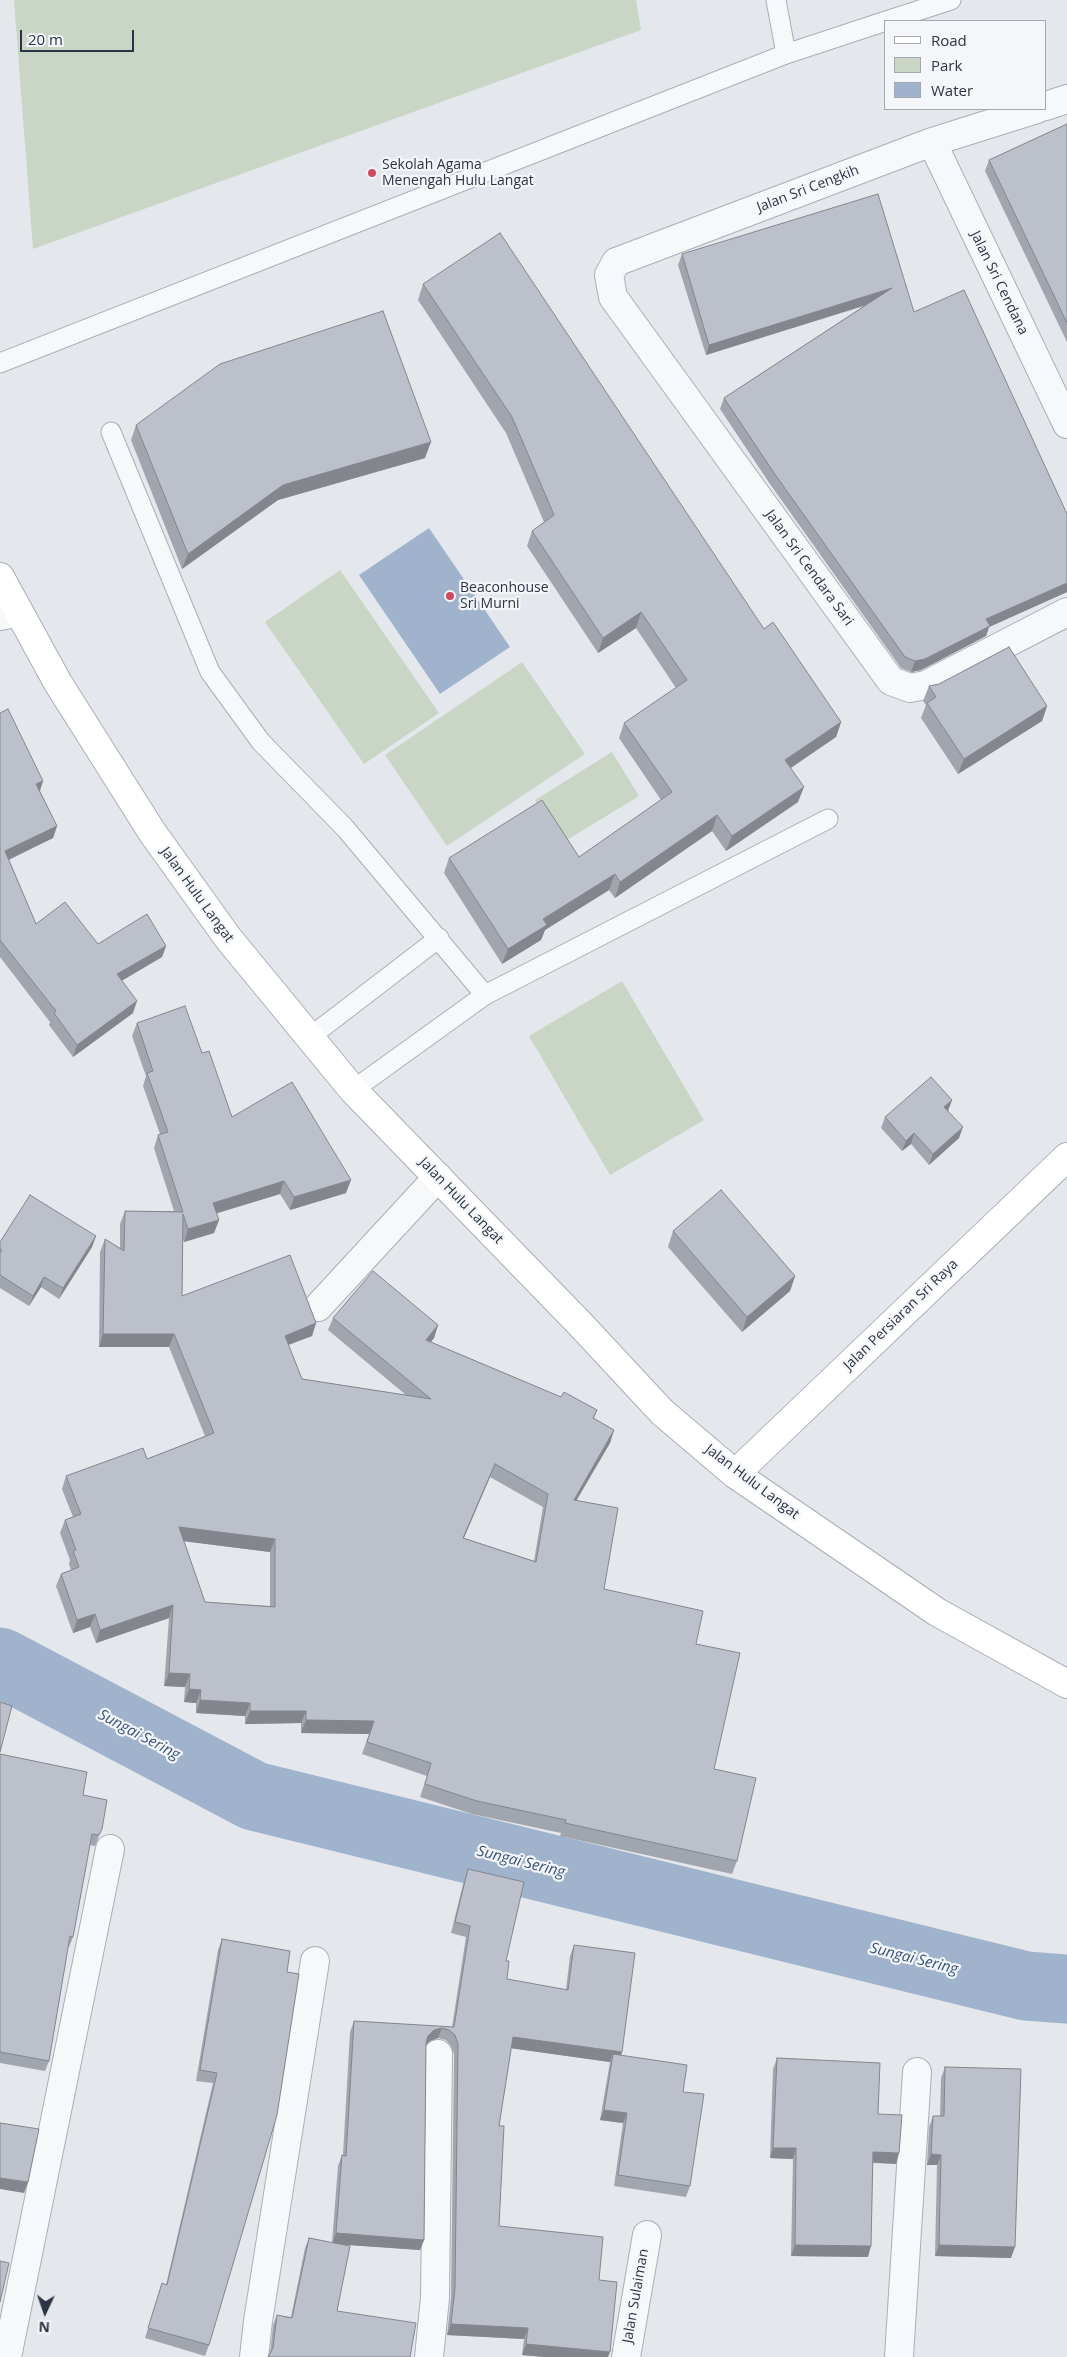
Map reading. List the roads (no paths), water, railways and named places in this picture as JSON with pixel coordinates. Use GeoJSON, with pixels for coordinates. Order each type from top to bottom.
{"type":"FeatureCollection","features":[{"type":"Feature","properties":{"kind":"main road","name":"Jalan Hulu Langat"},"geometry":{"type":"LineString","coordinates":[[0,577],[9,614],[58,683],[152,832],[228,938],[353,1090],[662,1412],[735,1474],[937,1612],[1067,1684]]}},
{"type":"Feature","properties":{"kind":"main road","name":"Jalan Persiaran Sri Raya"},"geometry":{"type":"LineString","coordinates":[[735,1474],[1067,1157]]}},
{"type":"Feature","properties":{"kind":"street"},"geometry":{"type":"LineString","coordinates":[[1047,106],[1067,99]]}},
{"type":"Feature","properties":{"kind":"street","name":"Jalan Sri Cengkih"},"geometry":{"type":"LineString","coordinates":[[612,296],[609,275],[616,262],[932,142],[1034,110]]}},
{"type":"Feature","properties":{"kind":"street","name":"Jalan Sri Cendana"},"geometry":{"type":"LineString","coordinates":[[932,142],[1067,424]]}},
{"type":"Feature","properties":{"kind":"street","name":"Jalan Sri Cendara Sari"},"geometry":{"type":"LineString","coordinates":[[612,296],[891,681],[910,688],[926,685],[1067,612]]}},
{"type":"Feature","properties":{"kind":"street"},"geometry":{"type":"LineString","coordinates":[[318,1307],[438,1177]]}},
{"type":"Feature","properties":{"kind":"street"},"geometry":{"type":"LineString","coordinates":[[7,2357],[110,1849]]}},
{"type":"Feature","properties":{"kind":"street"},"geometry":{"type":"LineString","coordinates":[[254,2357],[258,2321],[315,1961]]}},
{"type":"Feature","properties":{"kind":"street"},"geometry":{"type":"LineString","coordinates":[[429,2357],[435,2298],[438,2054]]}},
{"type":"Feature","properties":{"kind":"street"},"geometry":{"type":"LineString","coordinates":[[899,2357],[917,2072]]}},
{"type":"Feature","properties":{"kind":"street","name":"Jalan Sulaiman"},"geometry":{"type":"LineString","coordinates":[[626,2357],[647,2235]]}},
{"type":"Feature","properties":{"kind":"lane"},"geometry":{"type":"LineString","coordinates":[[776,0],[786,54]]}},
{"type":"Feature","properties":{"kind":"lane"},"geometry":{"type":"LineString","coordinates":[[889,20],[951,0]]}},
{"type":"Feature","properties":{"kind":"lane"},"geometry":{"type":"LineString","coordinates":[[0,363],[786,54],[884,22]]}},
{"type":"Feature","properties":{"kind":"lane"},"geometry":{"type":"LineString","coordinates":[[111,432],[210,672],[261,742],[345,828],[485,995]]}},
{"type":"Feature","properties":{"kind":"lane"},"geometry":{"type":"LineString","coordinates":[[353,1090],[485,995],[828,819]]}},
{"type":"Feature","properties":{"kind":"lane"},"geometry":{"type":"LineString","coordinates":[[310,1037],[439,938]]}},
{"type":"Feature","properties":{"kind":"water"},"geometry":{"type":"Polygon","coordinates":[[[429,528],[510,647],[440,694],[359,575],[429,528]]]}},
{"type":"Feature","properties":{"kind":"waterway","name":"Sungai Sering"},"geometry":{"type":"LineString","coordinates":[[0,1662],[254,1796],[1026,1986],[1067,1989]]}},
{"type":"Feature","properties":{"kind":"place","name":"Sekolah Agama Menengah Hulu Langat"},"geometry":{"type":"Point","coordinates":[372,173]}},
{"type":"Feature","properties":{"kind":"place","name":"Beaconhouse Sri Murni"},"geometry":{"type":"Point","coordinates":[450,596]}}]}
